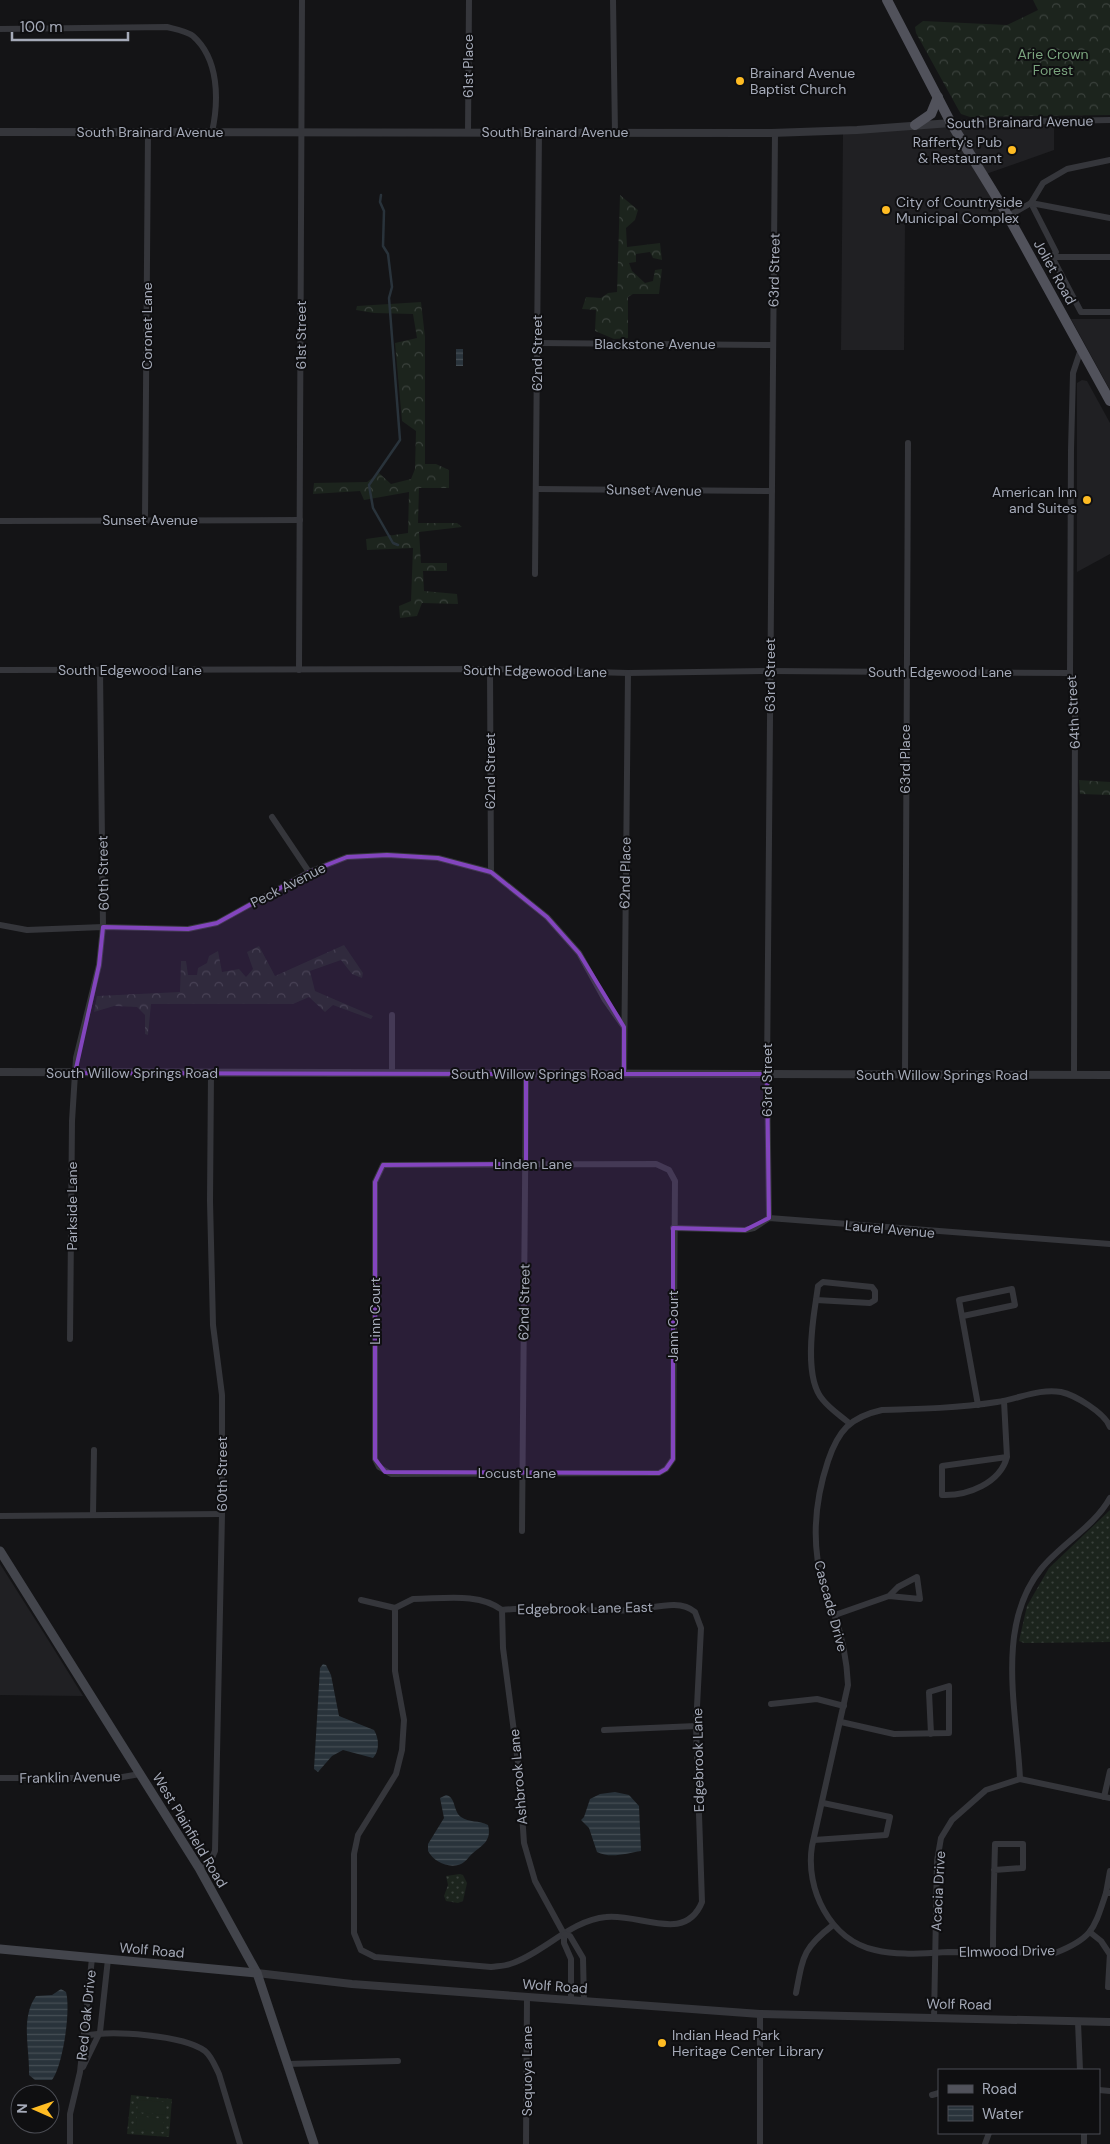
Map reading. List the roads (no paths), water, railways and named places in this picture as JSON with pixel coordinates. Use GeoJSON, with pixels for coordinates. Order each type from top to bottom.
{"type":"FeatureCollection","features":[{"type":"Feature","properties":{"kind":"main road","name":"Joliet Road"},"geometry":{"type":"LineString","coordinates":[[887,0],[952,123],[1008,216],[1110,401]]}},
{"type":"Feature","properties":{"kind":"main road"},"geometry":{"type":"LineString","coordinates":[[915,125],[931,114],[938,97]]}},
{"type":"Feature","properties":{"kind":"main road","name":"West Plainfield Road"},"geometry":{"type":"LineString","coordinates":[[0,1551],[199,1868],[257,1973],[314,2144]]}},
{"type":"Feature","properties":{"kind":"main road","name":"Wolf Road"},"geometry":{"type":"LineString","coordinates":[[0,1949],[257,1973]]}},
{"type":"Feature","properties":{"kind":"street","name":"61st Street"},"geometry":{"type":"LineString","coordinates":[[299,670],[302,0]]}},
{"type":"Feature","properties":{"kind":"street","name":"61st Place"},"geometry":{"type":"LineString","coordinates":[[468,132],[469,0]]}},
{"type":"Feature","properties":{"kind":"street"},"geometry":{"type":"LineString","coordinates":[[613,0],[615,16],[615,132]]}},
{"type":"Feature","properties":{"kind":"street"},"geometry":{"type":"LineString","coordinates":[[0,29],[167,27],[192,35],[208,53],[215,76],[215,118],[212,132]]}},
{"type":"Feature","properties":{"kind":"street","name":"South Brainard Avenue"},"geometry":{"type":"LineString","coordinates":[[0,132],[775,132],[857,130],[952,123],[1110,120]]}},
{"type":"Feature","properties":{"kind":"street","name":"Coronet Lane"},"geometry":{"type":"LineString","coordinates":[[145,520],[148,132]]}},
{"type":"Feature","properties":{"kind":"street","name":"62nd Street"},"geometry":{"type":"LineString","coordinates":[[535,574],[539,132]]}},
{"type":"Feature","properties":{"kind":"street","name":"63rd Street"},"geometry":{"type":"LineString","coordinates":[[769,1218],[767,1074],[775,132]]}},
{"type":"Feature","properties":{"kind":"street"},"geometry":{"type":"LineString","coordinates":[[1008,216],[1031,203],[1043,183],[1066,169],[1110,160]]}},
{"type":"Feature","properties":{"kind":"street"},"geometry":{"type":"LineString","coordinates":[[1031,203],[1110,218]]}},
{"type":"Feature","properties":{"kind":"street"},"geometry":{"type":"LineString","coordinates":[[1031,203],[1056,252],[1052,257]]}},
{"type":"Feature","properties":{"kind":"street"},"geometry":{"type":"LineString","coordinates":[[1052,257],[1110,257]]}},
{"type":"Feature","properties":{"kind":"street"},"geometry":{"type":"LineString","coordinates":[[1052,257],[1082,312],[1110,312]]}},
{"type":"Feature","properties":{"kind":"street","name":"Blackstone Avenue"},"geometry":{"type":"LineString","coordinates":[[537,343],[773,345]]}},
{"type":"Feature","properties":{"kind":"street","name":"64th Street"},"geometry":{"type":"LineString","coordinates":[[1074,1075],[1075,717],[1070,673],[1073,373],[1081,349]]}},
{"type":"Feature","properties":{"kind":"street","name":"63rd Place"},"geometry":{"type":"LineString","coordinates":[[905,1075],[905,671],[908,444]]}},
{"type":"Feature","properties":{"kind":"street","name":"Sunset Avenue"},"geometry":{"type":"LineString","coordinates":[[537,489],[772,491]]}},
{"type":"Feature","properties":{"kind":"street","name":"Sunset Avenue"},"geometry":{"type":"LineString","coordinates":[[0,521],[300,520]]}},
{"type":"Feature","properties":{"kind":"street","name":"62nd Street"},"geometry":{"type":"LineString","coordinates":[[490,669],[491,872]]}},
{"type":"Feature","properties":{"kind":"street","name":"South Edgewood Lane"},"geometry":{"type":"LineString","coordinates":[[0,670],[490,669],[628,673],[905,671],[1070,673]]}},
{"type":"Feature","properties":{"kind":"street","name":"60th Street"},"geometry":{"type":"LineString","coordinates":[[75,1073],[76,1058],[99,965],[103,928],[100,670]]}},
{"type":"Feature","properties":{"kind":"street","name":"62nd Place"},"geometry":{"type":"LineString","coordinates":[[624,1074],[628,673]]}},
{"type":"Feature","properties":{"kind":"street"},"geometry":{"type":"LineString","coordinates":[[272,817],[309,872]]}},
{"type":"Feature","properties":{"kind":"street","name":"Peck Avenue"},"geometry":{"type":"LineString","coordinates":[[0,925],[27,930],[103,928],[188,929],[217,922],[309,872],[347,857],[387,855],[438,858],[491,872],[547,917],[579,953],[605,1000],[624,1027]]}},
{"type":"Feature","properties":{"kind":"street"},"geometry":{"type":"LineString","coordinates":[[392,1015],[392,1074]]}},
{"type":"Feature","properties":{"kind":"street","name":"South Willow Springs Road"},"geometry":{"type":"LineString","coordinates":[[0,1072],[1110,1075]]}},
{"type":"Feature","properties":{"kind":"street","name":"Parkside Lane"},"geometry":{"type":"LineString","coordinates":[[70,1339],[72,1121],[75,1073]]}},
{"type":"Feature","properties":{"kind":"street","name":"60th Street"},"geometry":{"type":"LineString","coordinates":[[199,1868],[210,1862],[215,1851],[222,1514],[222,1395],[213,1325],[210,1201],[211,1073]]}},
{"type":"Feature","properties":{"kind":"street","name":"62nd Street"},"geometry":{"type":"LineString","coordinates":[[522,1531],[526,1074]]}},
{"type":"Feature","properties":{"kind":"street","name":"Linden Lane"},"geometry":{"type":"LineString","coordinates":[[383,1165],[656,1164],[669,1170],[674,1181]]}},
{"type":"Feature","properties":{"kind":"street","name":"Linn Court"},"geometry":{"type":"LineString","coordinates":[[375,1459],[375,1182],[383,1165]]}},
{"type":"Feature","properties":{"kind":"street","name":"Jann Court"},"geometry":{"type":"LineString","coordinates":[[666,1469],[673,1458],[674,1181]]}},
{"type":"Feature","properties":{"kind":"street"},"geometry":{"type":"LineString","coordinates":[[673,1228],[745,1230],[754,1228],[769,1218]]}},
{"type":"Feature","properties":{"kind":"street","name":"Laurel Avenue"},"geometry":{"type":"LineString","coordinates":[[769,1218],[1110,1244]]}},
{"type":"Feature","properties":{"kind":"street"},"geometry":{"type":"LineString","coordinates":[[816,1300],[870,1303],[875,1300],[875,1291],[872,1287],[823,1282],[818,1286],[816,1300],[812,1330],[813,1378],[821,1399],[849,1423]]}},
{"type":"Feature","properties":{"kind":"street"},"geometry":{"type":"LineString","coordinates":[[963,1316],[1015,1305],[1012,1289],[959,1300],[978,1405]]}},
{"type":"Feature","properties":{"kind":"street","name":"Cascade Drive"},"geometry":{"type":"LineString","coordinates":[[936,1952],[900,1953],[874,1950],[851,1941],[833,1925],[819,1901],[812,1880],[811,1863],[814,1840],[848,1685],[847,1663],[835,1615],[823,1586],[814,1533],[820,1485],[834,1442],[849,1423],[867,1414],[882,1410],[978,1405],[1004,1401],[1038,1392],[1060,1392],[1080,1398],[1110,1425]]}},
{"type":"Feature","properties":{"kind":"street"},"geometry":{"type":"LineString","coordinates":[[1004,1401],[1007,1457],[999,1476],[989,1483],[951,1496],[942,1495],[942,1466],[1007,1457]]}},
{"type":"Feature","properties":{"kind":"street"},"geometry":{"type":"LineString","coordinates":[[93,1515],[94,1450]]}},
{"type":"Feature","properties":{"kind":"street","name":"Locust Lane"},"geometry":{"type":"LineString","coordinates":[[375,1459],[379,1467],[391,1474],[659,1473],[666,1469]]}},
{"type":"Feature","properties":{"kind":"street"},"geometry":{"type":"LineString","coordinates":[[1110,1498],[1096,1517],[1052,1556],[1041,1570],[1027,1590],[1019,1610],[1012,1637],[1020,1779],[1107,1798],[1110,1770]]}},
{"type":"Feature","properties":{"kind":"street"},"geometry":{"type":"LineString","coordinates":[[0,1516],[222,1514]]}},
{"type":"Feature","properties":{"kind":"street"},"geometry":{"type":"LineString","coordinates":[[835,1615],[889,1596],[920,1598],[917,1577],[898,1587],[889,1596]]}},
{"type":"Feature","properties":{"kind":"street","name":"Edgebrook Lane East"},"geometry":{"type":"LineString","coordinates":[[395,1608],[413,1599],[478,1599],[493,1603],[502,1610],[528,1607],[621,1610],[682,1605],[690,1608]]}},
{"type":"Feature","properties":{"kind":"street"},"geometry":{"type":"LineString","coordinates":[[361,1600],[395,1608],[395,1671],[404,1720],[402,1750],[396,1774],[358,1835],[354,1854],[354,1933],[358,1946],[365,1954],[375,1957],[491,1967],[510,1964],[564,1934]]}},
{"type":"Feature","properties":{"kind":"street","name":"Edgebrook Lane"},"geometry":{"type":"LineString","coordinates":[[564,1934],[590,1920],[606,1916],[674,1925],[685,1924],[696,1915],[702,1902],[696,1726],[701,1628],[699,1617],[690,1608]]}},
{"type":"Feature","properties":{"kind":"street","name":"Ashbrook Lane"},"geometry":{"type":"LineString","coordinates":[[502,1610],[503,1648],[519,1770],[524,1843],[535,1881],[564,1934],[564,1943],[572,1959],[571,2001]]}},
{"type":"Feature","properties":{"kind":"street"},"geometry":{"type":"LineString","coordinates":[[840,1722],[894,1734],[930,1734],[949,1733],[949,1686],[929,1692],[930,1734]]}},
{"type":"Feature","properties":{"kind":"street"},"geometry":{"type":"LineString","coordinates":[[772,1704],[817,1699],[844,1706]]}},
{"type":"Feature","properties":{"kind":"street"},"geometry":{"type":"LineString","coordinates":[[604,1730],[696,1726]]}},
{"type":"Feature","properties":{"kind":"street","name":"Franklin Avenue"},"geometry":{"type":"LineString","coordinates":[[0,1778],[117,1778],[140,1774]]}},
{"type":"Feature","properties":{"kind":"street","name":"Acacia Drive"},"geometry":{"type":"LineString","coordinates":[[934,2018],[937,1862],[941,1838],[952,1820],[986,1790],[1020,1779]]}},
{"type":"Feature","properties":{"kind":"street"},"geometry":{"type":"LineString","coordinates":[[814,1840],[886,1834],[890,1817],[823,1803]]}},
{"type":"Feature","properties":{"kind":"street"},"geometry":{"type":"LineString","coordinates":[[993,1952],[994,1870],[995,1844],[1023,1844],[1023,1868],[994,1870]]}},
{"type":"Feature","properties":{"kind":"street"},"geometry":{"type":"LineString","coordinates":[[1110,1871],[1108,1893],[1091,1933],[1101,1941],[1110,1953],[1108,1987],[1110,1987]]}},
{"type":"Feature","properties":{"kind":"street"},"geometry":{"type":"LineString","coordinates":[[796,1993],[802,1963],[812,1942],[833,1925]]}},
{"type":"Feature","properties":{"kind":"street","name":"Elmwood Drive"},"geometry":{"type":"LineString","coordinates":[[936,1952],[1055,1953],[1074,1946],[1091,1933]]}},
{"type":"Feature","properties":{"kind":"street","name":"Ashbrook Lane"},"geometry":{"type":"LineString","coordinates":[[564,1934],[570,1936],[583,1958],[584,2002]]}},
{"type":"Feature","properties":{"kind":"street","name":"Red Oak Drive"},"geometry":{"type":"LineString","coordinates":[[70,2144],[71,2107],[80,2072],[92,1958]]}},
{"type":"Feature","properties":{"kind":"street","name":"Red Oak Drive"},"geometry":{"type":"LineString","coordinates":[[80,2072],[100,2032],[108,1959]]}},
{"type":"Feature","properties":{"kind":"street","name":"Wolf Road"},"geometry":{"type":"LineString","coordinates":[[257,1973],[352,1984],[760,2014],[1110,2022]]}},
{"type":"Feature","properties":{"kind":"street","name":"Sequoya Lane"},"geometry":{"type":"LineString","coordinates":[[526,2144],[527,1998]]}},
{"type":"Feature","properties":{"kind":"street"},"geometry":{"type":"LineString","coordinates":[[760,2014],[760,2144]]}},
{"type":"Feature","properties":{"kind":"street"},"geometry":{"type":"LineString","coordinates":[[1078,2022],[1080,2069]]}},
{"type":"Feature","properties":{"kind":"street"},"geometry":{"type":"LineString","coordinates":[[85,2036],[100,2032],[179,2040],[204,2051],[219,2074],[240,2144]]}},
{"type":"Feature","properties":{"kind":"street"},"geometry":{"type":"LineString","coordinates":[[287,2064],[398,2061]]}},
{"type":"Feature","properties":{"kind":"water"},"geometry":{"type":"Polygon","coordinates":[[[456,349],[463,349],[463,366],[456,366],[456,349]]]}},
{"type":"Feature","properties":{"kind":"water"},"geometry":{"type":"Polygon","coordinates":[[[323,1664],[326,1665],[331,1675],[339,1716],[374,1730],[378,1744],[377,1752],[373,1758],[343,1750],[332,1756],[318,1772],[314,1769],[320,1668],[323,1664]]]}},
{"type":"Feature","properties":{"kind":"water"},"geometry":{"type":"Polygon","coordinates":[[[615,1792],[629,1795],[639,1806],[641,1851],[613,1855],[597,1852],[589,1828],[581,1820],[584,1817],[590,1799],[600,1794],[615,1792]]]}},
{"type":"Feature","properties":{"kind":"water"},"geometry":{"type":"Polygon","coordinates":[[[446,1795],[451,1798],[461,1817],[488,1825],[489,1830],[488,1838],[483,1845],[464,1862],[452,1866],[438,1861],[428,1851],[428,1844],[444,1818],[440,1798],[446,1795]]]}},
{"type":"Feature","properties":{"kind":"water"},"geometry":{"type":"Polygon","coordinates":[[[61,1989],[66,1992],[67,2024],[60,2063],[52,2080],[35,2080],[29,2075],[28,2014],[36,1996],[52,1995],[61,1989]]]}},
{"type":"Feature","properties":{"kind":"waterway"},"geometry":{"type":"LineString","coordinates":[[381,195],[380,202],[384,211],[383,246],[388,254],[392,287],[389,298],[400,440],[369,485],[373,508],[393,543],[398,545]]}},
{"type":"Feature","properties":{"kind":"place","name":"Brainard Avenue Baptist Church"},"geometry":{"type":"Point","coordinates":[740,81]}},
{"type":"Feature","properties":{"kind":"place","name":"Rafferty's Pub & Restaurant"},"geometry":{"type":"Point","coordinates":[1012,150]}},
{"type":"Feature","properties":{"kind":"place","name":"City of Countryside Municipal Complex"},"geometry":{"type":"Point","coordinates":[886,210]}},
{"type":"Feature","properties":{"kind":"place","name":"American Inn and Suites"},"geometry":{"type":"Point","coordinates":[1087,500]}},
{"type":"Feature","properties":{"kind":"place","name":"Indian Head Park Heritage Center Library"},"geometry":{"type":"Point","coordinates":[662,2043]}},
{"type":"Feature","properties":{"kind":"park label","name":"Arie Crown Forest"},"geometry":{"type":"Point","coordinates":[1053,62]}}]}
